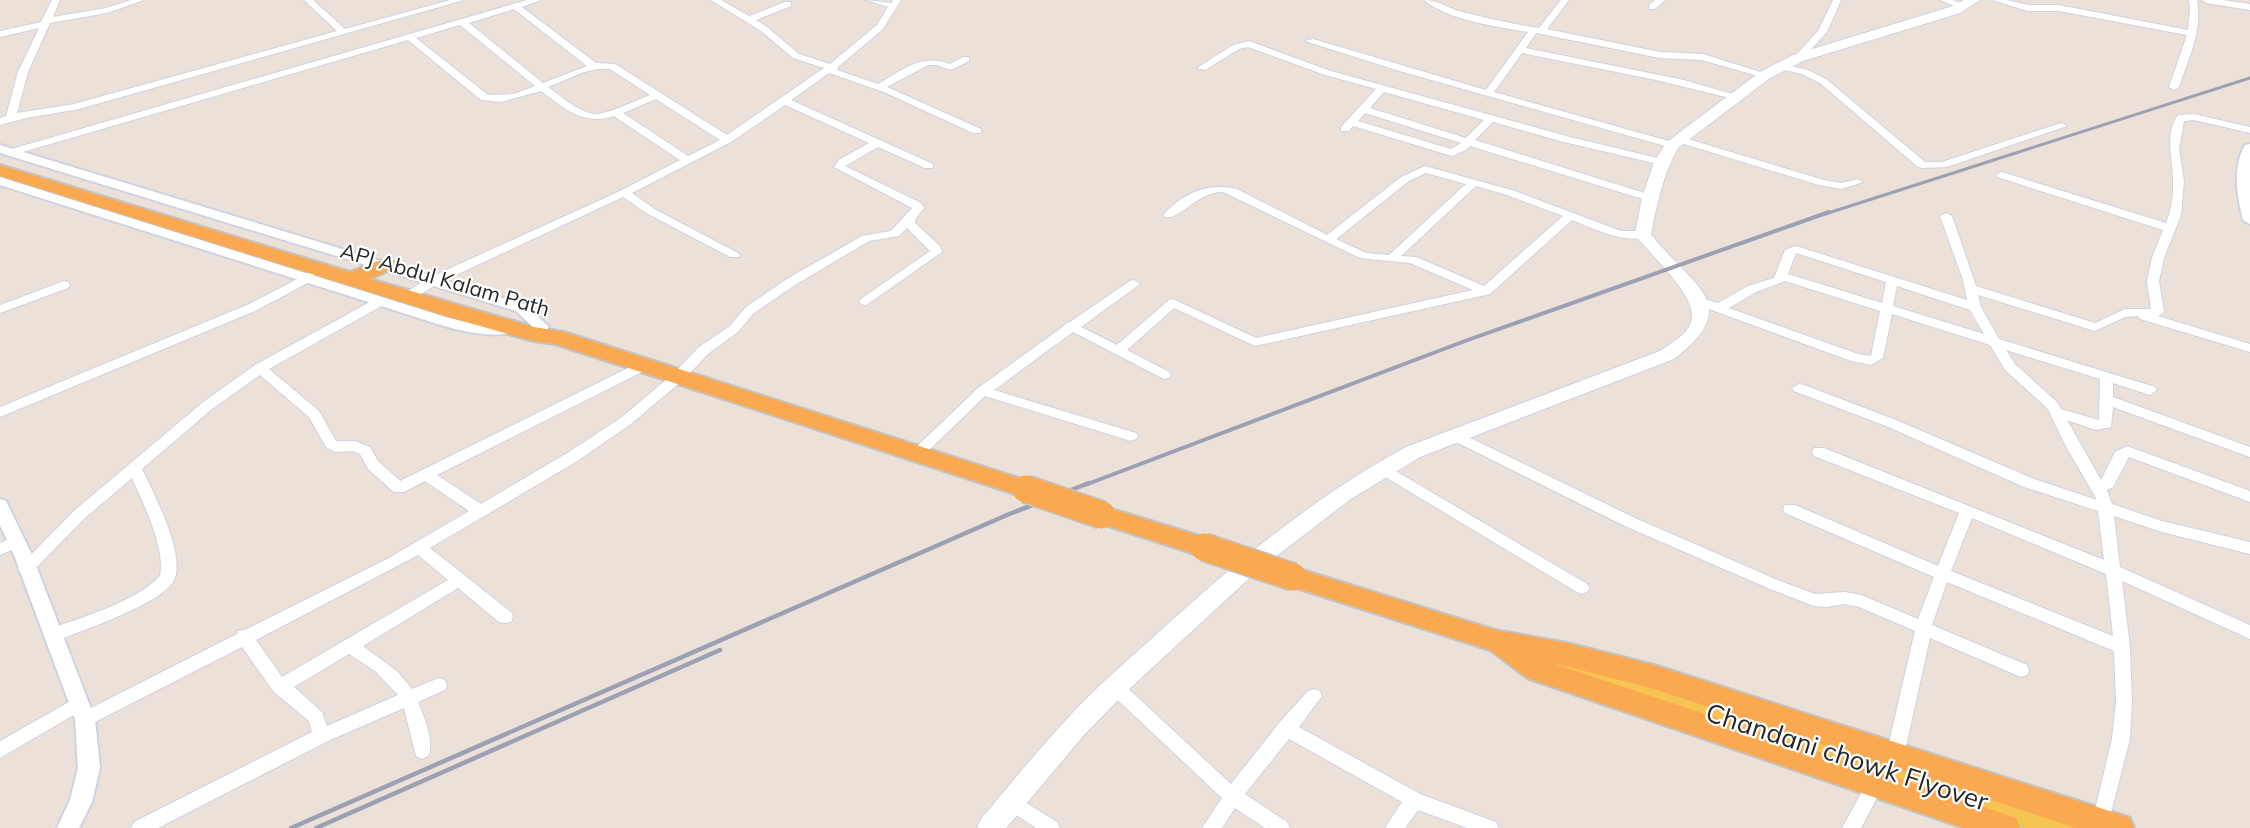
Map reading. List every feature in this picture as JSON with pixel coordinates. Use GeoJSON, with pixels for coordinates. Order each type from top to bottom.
{"type":"FeatureCollection","features":[{"type":"Feature","properties":{"kind":"highway","name":"APJ Abdul Kalam Path"},"geometry":{"type":"LineString","coordinates":[[4,153],[421,288],[549,332]]}},
{"type":"Feature","properties":{"kind":"highway","name":"APJ Abdul Kalam Path"},"geometry":{"type":"LineString","coordinates":[[0,170],[369,272]]}},
{"type":"Feature","properties":{"kind":"highway","name":"APJ Abdul Kalam Path"},"geometry":{"type":"LineString","coordinates":[[421,288],[510,328],[549,332]]}},
{"type":"Feature","properties":{"kind":"highway"},"geometry":{"type":"LineString","coordinates":[[549,332],[643,366],[1495,641],[1567,654],[1633,672],[2110,825]]}},
{"type":"Feature","properties":{"kind":"highway"},"geometry":{"type":"LineString","coordinates":[[1495,641],[1537,670],[2005,828]]}},
{"type":"Feature","properties":{"kind":"main road"},"geometry":{"type":"LineString","coordinates":[[990,828],[1076,726],[1214,594],[1272,546],[1382,468],[1453,435],[1667,355],[1687,344],[1698,330],[1699,301],[1695,291],[1657,256],[1643,234],[1650,198],[1662,162],[1675,142],[1772,71],[1798,57],[1969,3]]}},
{"type":"Feature","properties":{"kind":"main road","name":"Chandani chowk Flyover"},"geometry":{"type":"LineString","coordinates":[[1495,641],[2065,828]]}},
{"type":"Feature","properties":{"kind":"street"},"geometry":{"type":"LineString","coordinates":[[11,116],[23,72],[56,0]]}},
{"type":"Feature","properties":{"kind":"street"},"geometry":{"type":"LineString","coordinates":[[0,34],[140,0]]}},
{"type":"Feature","properties":{"kind":"street"},"geometry":{"type":"LineString","coordinates":[[308,0],[342,31]]}},
{"type":"Feature","properties":{"kind":"street"},"geometry":{"type":"LineString","coordinates":[[0,122],[11,116],[50,113],[75,107],[460,0]]}},
{"type":"Feature","properties":{"kind":"street"},"geometry":{"type":"LineString","coordinates":[[4,153],[537,0]]}},
{"type":"Feature","properties":{"kind":"street"},"geometry":{"type":"LineString","coordinates":[[715,0],[764,29],[796,56],[879,87],[977,131]]}},
{"type":"Feature","properties":{"kind":"street"},"geometry":{"type":"LineString","coordinates":[[369,272],[421,288],[624,193],[728,140],[832,69],[874,33],[896,3],[870,0]]}},
{"type":"Feature","properties":{"kind":"street"},"geometry":{"type":"LineString","coordinates":[[1428,0],[1447,10],[1486,22],[1660,55],[1703,57],[1772,71],[1805,72],[1823,81],[1922,165],[1943,165],[2062,126]]}},
{"type":"Feature","properties":{"kind":"street"},"geometry":{"type":"LineString","coordinates":[[1490,92],[1518,49],[1546,21],[1562,9],[1564,0]]}},
{"type":"Feature","properties":{"kind":"street"},"geometry":{"type":"LineString","coordinates":[[1652,7],[1661,0]]}},
{"type":"Feature","properties":{"kind":"street"},"geometry":{"type":"LineString","coordinates":[[1798,57],[1822,32],[1837,0]]}},
{"type":"Feature","properties":{"kind":"street"},"geometry":{"type":"LineString","coordinates":[[1944,0],[1969,3]]}},
{"type":"Feature","properties":{"kind":"street"},"geometry":{"type":"LineString","coordinates":[[1996,0],[2023,7],[2059,8],[2191,33]]}},
{"type":"Feature","properties":{"kind":"street"},"geometry":{"type":"LineString","coordinates":[[2174,87],[2191,33],[2195,14],[2193,0]]}},
{"type":"Feature","properties":{"kind":"street"},"geometry":{"type":"LineString","coordinates":[[2206,0],[2250,7]]}},
{"type":"Feature","properties":{"kind":"street"},"geometry":{"type":"LineString","coordinates":[[748,20],[788,4]]}},
{"type":"Feature","properties":{"kind":"street"},"geometry":{"type":"LineString","coordinates":[[515,6],[595,67]]}},
{"type":"Feature","properties":{"kind":"street"},"geometry":{"type":"LineString","coordinates":[[462,21],[542,86],[585,115],[598,117],[658,95]]}},
{"type":"Feature","properties":{"kind":"street"},"geometry":{"type":"LineString","coordinates":[[409,37],[484,98],[500,99],[595,67],[612,66],[728,140]]}},
{"type":"Feature","properties":{"kind":"street"},"geometry":{"type":"LineString","coordinates":[[1310,41],[1446,83],[1490,92],[1823,183],[1842,186],[1858,182]]}},
{"type":"Feature","properties":{"kind":"street"},"geometry":{"type":"LineString","coordinates":[[1202,68],[1236,47],[1249,44],[1313,68],[1568,140],[1662,162]]}},
{"type":"Feature","properties":{"kind":"street"},"geometry":{"type":"LineString","coordinates":[[1518,49],[1605,68],[1659,76],[1738,97]]}},
{"type":"Feature","properties":{"kind":"street"},"geometry":{"type":"LineString","coordinates":[[879,87],[926,62],[938,62],[951,67],[966,59]]}},
{"type":"Feature","properties":{"kind":"street"},"geometry":{"type":"LineString","coordinates":[[1383,87],[1348,126],[1446,152],[1457,151],[1491,118]]}},
{"type":"Feature","properties":{"kind":"street"},"geometry":{"type":"LineString","coordinates":[[785,102],[929,166]]}},
{"type":"Feature","properties":{"kind":"street"},"geometry":{"type":"LineString","coordinates":[[1363,109],[1650,198]]}},
{"type":"Feature","properties":{"kind":"street"},"geometry":{"type":"LineString","coordinates":[[614,111],[689,161]]}},
{"type":"Feature","properties":{"kind":"street"},"geometry":{"type":"LineString","coordinates":[[1972,289],[2084,325],[2103,326],[2116,316],[2131,312],[2158,312],[2152,281],[2158,258],[2175,215],[2179,181],[2174,149],[2179,121],[2187,116],[2250,130]]}},
{"type":"Feature","properties":{"kind":"street"},"geometry":{"type":"LineString","coordinates":[[0,750],[244,636],[419,548],[608,434],[678,377],[704,350],[734,329],[750,310],[791,282],[866,238],[895,234],[908,221],[918,208],[917,205],[839,167],[843,162],[879,142]]}},
{"type":"Feature","properties":{"kind":"street"},"geometry":{"type":"LineString","coordinates":[[2250,148],[2245,159],[2245,203],[2250,220]]}},
{"type":"Feature","properties":{"kind":"street"},"geometry":{"type":"LineString","coordinates":[[1328,240],[1420,170],[1434,170],[1474,182],[1620,234],[1643,234]]}},
{"type":"Feature","properties":{"kind":"street"},"geometry":{"type":"LineString","coordinates":[[2001,175],[2170,228]]}},
{"type":"Feature","properties":{"kind":"street"},"geometry":{"type":"LineString","coordinates":[[0,181],[475,329],[510,328]]}},
{"type":"Feature","properties":{"kind":"street"},"geometry":{"type":"LineString","coordinates":[[1392,258],[1474,182]]}},
{"type":"Feature","properties":{"kind":"street"},"geometry":{"type":"LineString","coordinates":[[1169,215],[1206,189],[1218,186],[1233,190],[1328,240],[1364,255],[1412,260],[1486,291]]}},
{"type":"Feature","properties":{"kind":"street"},"geometry":{"type":"LineString","coordinates":[[624,193],[652,212],[734,255]]}},
{"type":"Feature","properties":{"kind":"street"},"geometry":{"type":"LineString","coordinates":[[1118,351],[1173,303],[1255,342],[1486,291],[1570,216]]}},
{"type":"Feature","properties":{"kind":"street"},"geometry":{"type":"LineString","coordinates":[[1946,216],[1972,289],[1975,307],[2010,367],[2047,398],[2070,441],[2100,487],[2107,509],[2122,646],[2123,723],[2110,825]]}},
{"type":"Feature","properties":{"kind":"street"},"geometry":{"type":"LineString","coordinates":[[865,302],[936,252],[936,248],[913,229],[908,221]]}},
{"type":"Feature","properties":{"kind":"street"},"geometry":{"type":"LineString","coordinates":[[1719,308],[1752,289],[1773,283],[1782,276],[1791,250],[1796,249],[1975,307]]}},
{"type":"Feature","properties":{"kind":"street"},"geometry":{"type":"LineString","coordinates":[[1782,276],[2150,390]]}},
{"type":"Feature","properties":{"kind":"street"},"geometry":{"type":"LineString","coordinates":[[0,412],[251,308],[309,277]]}},
{"type":"Feature","properties":{"kind":"street"},"geometry":{"type":"LineString","coordinates":[[1699,301],[1864,361],[1877,358],[1892,281]]}},
{"type":"Feature","properties":{"kind":"street"},"geometry":{"type":"LineString","coordinates":[[916,454],[983,391],[1070,326],[1134,284]]}},
{"type":"Feature","properties":{"kind":"street"},"geometry":{"type":"LineString","coordinates":[[0,309],[64,285]]}},
{"type":"Feature","properties":{"kind":"street"},"geometry":{"type":"LineString","coordinates":[[26,569],[80,514],[207,406],[260,368],[381,301]]}},
{"type":"Feature","properties":{"kind":"street"},"geometry":{"type":"LineString","coordinates":[[2131,312],[2250,348]]}},
{"type":"Feature","properties":{"kind":"street"},"geometry":{"type":"LineString","coordinates":[[1070,326],[1164,375]]}},
{"type":"Feature","properties":{"kind":"street"},"geometry":{"type":"LineString","coordinates":[[260,368],[314,414],[331,444],[335,447],[356,446],[365,451],[374,465],[399,488],[415,483],[426,475],[643,366]]}},
{"type":"Feature","properties":{"kind":"street"},"geometry":{"type":"LineString","coordinates":[[2056,412],[2102,426],[2107,421],[2107,376]]}},
{"type":"Feature","properties":{"kind":"street"},"geometry":{"type":"LineString","coordinates":[[1799,388],[1924,437],[2013,477],[2107,509],[2250,548]]}},
{"type":"Feature","properties":{"kind":"street"},"geometry":{"type":"LineString","coordinates":[[983,391],[1131,436]]}},
{"type":"Feature","properties":{"kind":"street"},"geometry":{"type":"LineString","coordinates":[[2106,399],[2250,452]]}},
{"type":"Feature","properties":{"kind":"street"},"geometry":{"type":"LineString","coordinates":[[1453,435],[1640,526],[1775,585],[1814,600],[1845,598],[1861,601],[2021,670]]}},
{"type":"Feature","properties":{"kind":"street"},"geometry":{"type":"LineString","coordinates":[[2100,487],[2108,483],[2120,456],[2127,451],[2250,496]]}},
{"type":"Feature","properties":{"kind":"street"},"geometry":{"type":"LineString","coordinates":[[1819,452],[2070,551],[2250,632]]}},
{"type":"Feature","properties":{"kind":"street"},"geometry":{"type":"LineString","coordinates":[[53,635],[135,601],[158,589],[168,579],[170,563],[147,492],[134,467]]}},
{"type":"Feature","properties":{"kind":"street"},"geometry":{"type":"LineString","coordinates":[[1382,468],[1582,588]]}},
{"type":"Feature","properties":{"kind":"street"},"geometry":{"type":"LineString","coordinates":[[426,475],[480,510]]}},
{"type":"Feature","properties":{"kind":"street"},"geometry":{"type":"LineString","coordinates":[[0,506],[8,545],[26,569],[82,711],[89,768],[81,802],[68,828]]}},
{"type":"Feature","properties":{"kind":"street"},"geometry":{"type":"LineString","coordinates":[[1790,509],[1943,575],[2122,646]]}},
{"type":"Feature","properties":{"kind":"street"},"geometry":{"type":"LineString","coordinates":[[1895,755],[1924,627],[1967,512]]}},
{"type":"Feature","properties":{"kind":"street"},"geometry":{"type":"LineString","coordinates":[[419,548],[506,617]]}},
{"type":"Feature","properties":{"kind":"street"},"geometry":{"type":"LineString","coordinates":[[280,687],[458,581]]}},
{"type":"Feature","properties":{"kind":"street"},"geometry":{"type":"LineString","coordinates":[[244,636],[280,687],[316,717],[322,736]]}},
{"type":"Feature","properties":{"kind":"street"},"geometry":{"type":"LineString","coordinates":[[349,646],[383,667],[409,697],[415,710],[422,751]]}},
{"type":"Feature","properties":{"kind":"street"},"geometry":{"type":"LineString","coordinates":[[140,828],[322,736],[439,685]]}},
{"type":"Feature","properties":{"kind":"street"},"geometry":{"type":"LineString","coordinates":[[1115,687],[1232,796],[1281,828]]}},
{"type":"Feature","properties":{"kind":"street"},"geometry":{"type":"LineString","coordinates":[[1211,828],[1232,796],[1285,728],[1314,696]]}},
{"type":"Feature","properties":{"kind":"street"},"geometry":{"type":"LineString","coordinates":[[1285,728],[1414,800],[1490,828]]}},
{"type":"Feature","properties":{"kind":"street"},"geometry":{"type":"LineString","coordinates":[[1851,828],[1875,785]]}},
{"type":"Feature","properties":{"kind":"street"},"geometry":{"type":"LineString","coordinates":[[1394,828],[1414,800]]}},
{"type":"Feature","properties":{"kind":"street"},"geometry":{"type":"LineString","coordinates":[[1012,802],[1051,828]]}},
{"type":"Feature","properties":{"kind":"railway"},"geometry":{"type":"LineString","coordinates":[[1825,214],[2250,78]]}},
{"type":"Feature","properties":{"kind":"railway"},"geometry":{"type":"LineString","coordinates":[[1085,485],[1465,341],[1829,212]]}},
{"type":"Feature","properties":{"kind":"railway"},"geometry":{"type":"LineString","coordinates":[[291,828],[1007,515],[1089,483]]}},
{"type":"Feature","properties":{"kind":"railway"},"geometry":{"type":"LineString","coordinates":[[316,828],[720,650]]}}]}
